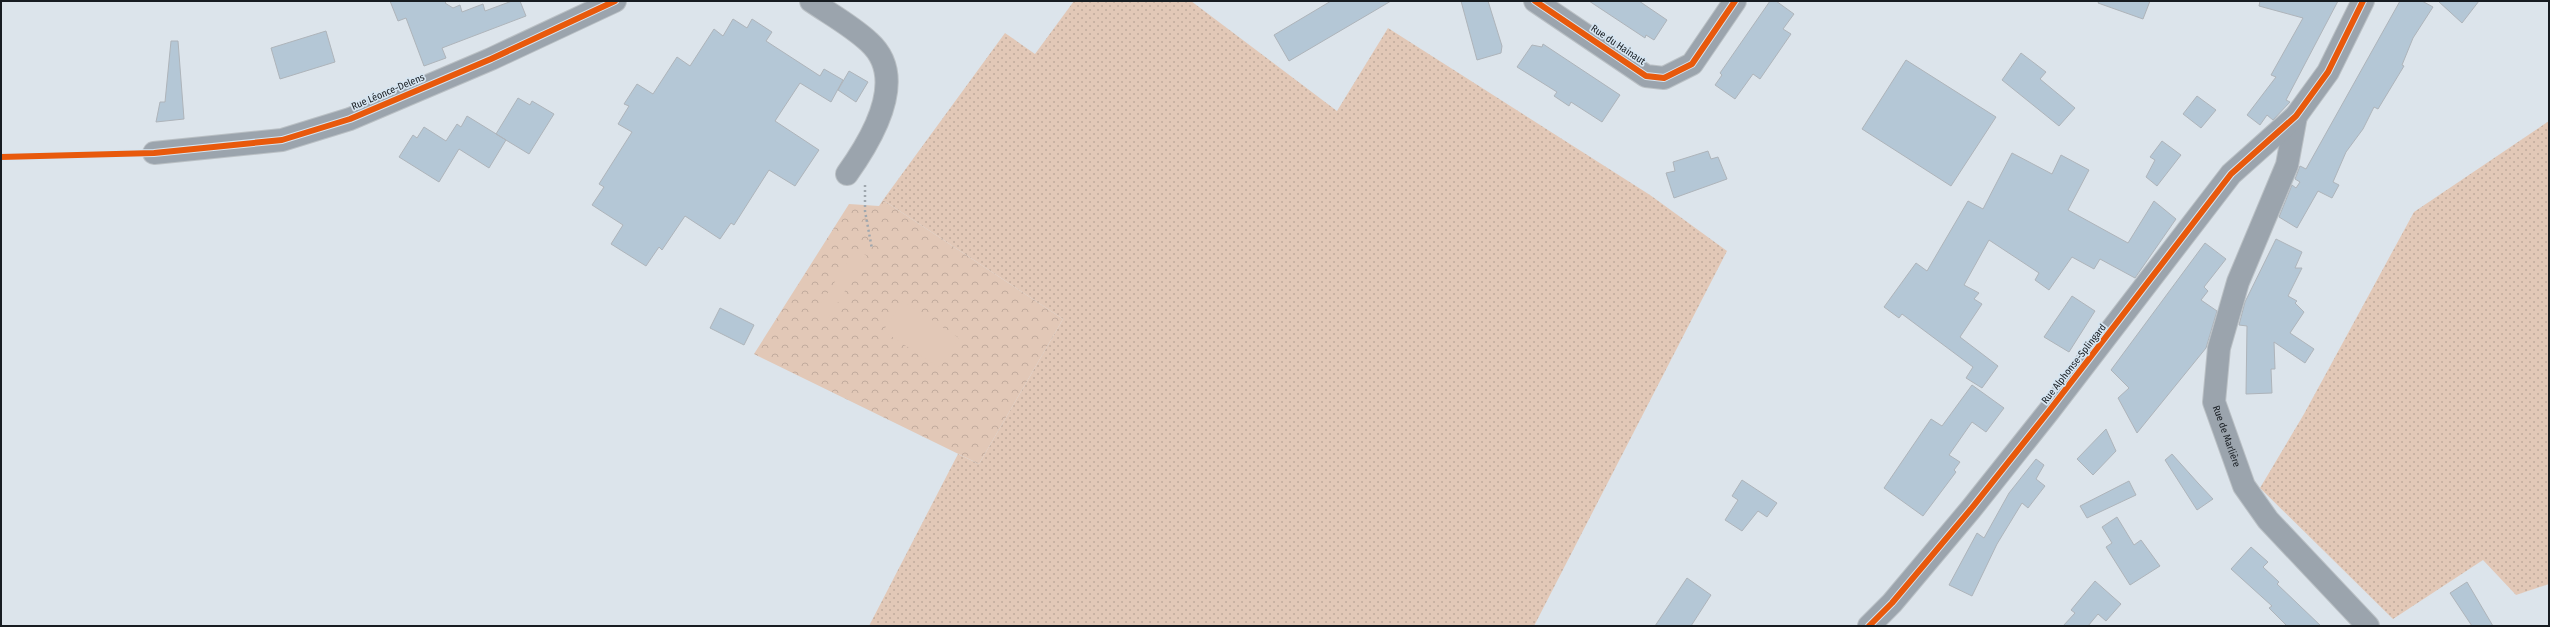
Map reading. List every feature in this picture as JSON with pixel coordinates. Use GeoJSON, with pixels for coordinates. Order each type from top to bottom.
{"type":"FeatureCollection","features":[{"type":"Feature","properties":{"kind":"street","name":"Rue Léonce-Delens"},"geometry":{"type":"LineString","coordinates":[[154,153],[282,140],[350,119],[491,59],[615,1]]}},
{"type":"Feature","properties":{"kind":"street"},"geometry":{"type":"LineString","coordinates":[[811,1],[869,42],[886,65],[884,104],[865,149],[847,174]]}},
{"type":"Feature","properties":{"kind":"street","name":"Rue du Hainaut"},"geometry":{"type":"LineString","coordinates":[[1535,1],[1646,76],[1664,78],[1692,64],[1735,1]]}},
{"type":"Feature","properties":{"kind":"street"},"geometry":{"type":"LineString","coordinates":[[2296,116],[2328,72],[2363,1]]}},
{"type":"Feature","properties":{"kind":"street","name":"Rue Alphonse-Splingard"},"geometry":{"type":"LineString","coordinates":[[1869,626],[1892,603],[1967,514],[2049,411],[2231,174],[2296,116]]}},
{"type":"Feature","properties":{"kind":"street","name":"Rue de Marlière"},"geometry":{"type":"LineString","coordinates":[[2296,116],[2287,165],[2238,282],[2221,341],[2214,402],[2244,486],[2268,520],[2368,626]]}},
{"type":"Feature","properties":{"kind":"path"},"geometry":{"type":"LineString","coordinates":[[865,149],[865,211],[872,249]]}},
{"type":"Feature","properties":{"kind":"green space"},"geometry":{"type":"Polygon","coordinates":[[[1074,1],[1191,1],[1337,111],[1388,28],[1650,195],[1727,251],[1534,626],[869,626],[958,454],[979,464],[1063,319],[883,200],[1005,33],[1035,54],[1074,1]]]}},
{"type":"Feature","properties":{"kind":"green space"},"geometry":{"type":"Polygon","coordinates":[[[2549,121],[2549,584],[2516,595],[2483,560],[2393,619],[2260,488],[2304,414],[2414,212],[2549,121]]]}},
{"type":"Feature","properties":{"kind":"green space"},"geometry":{"type":"Polygon","coordinates":[[[883,200],[1063,319],[979,464],[754,354],[849,204],[879,206],[883,200]]]}},
{"type":"Feature","properties":{"kind":"green space"},"geometry":{"type":"Polygon","coordinates":[[[856,249],[867,256],[828,318],[816,311],[856,249]]]}},
{"type":"Feature","properties":{"kind":"green space"},"geometry":{"type":"Polygon","coordinates":[[[903,301],[959,338],[940,368],[883,331],[903,301]]]}},
{"type":"Feature","properties":{"kind":"building"},"geometry":{"type":"Polygon","coordinates":[[[390,1],[447,1],[445,3],[453,8],[460,5],[462,12],[483,4],[485,11],[512,1],[520,1],[526,16],[442,48],[446,58],[424,66],[406,18],[398,21],[390,1]]]}},
{"type":"Feature","properties":{"kind":"building"},"geometry":{"type":"Polygon","coordinates":[[[1331,1],[1391,1],[1289,61],[1274,35],[1331,1]]]}},
{"type":"Feature","properties":{"kind":"building"},"geometry":{"type":"Polygon","coordinates":[[[1461,1],[1488,1],[1502,46],[1501,53],[1477,60],[1461,1]]]}},
{"type":"Feature","properties":{"kind":"building"},"geometry":{"type":"Polygon","coordinates":[[[1589,1],[1639,1],[1667,20],[1654,40],[1646,35],[1645,38],[1589,1]]]}},
{"type":"Feature","properties":{"kind":"building"},"geometry":{"type":"Polygon","coordinates":[[[1770,1],[1776,1],[1794,14],[1783,29],[1791,34],[1760,79],[1753,74],[1735,99],[1715,85],[1722,75],[1720,73],[1770,1]]]}},
{"type":"Feature","properties":{"kind":"building"},"geometry":{"type":"Polygon","coordinates":[[[2099,1],[2150,1],[2143,19],[2098,3],[2099,1]]]}},
{"type":"Feature","properties":{"kind":"building"},"geometry":{"type":"Polygon","coordinates":[[[2260,1],[2338,1],[2286,100],[2290,102],[2273,120],[2267,115],[2260,125],[2247,115],[2276,77],[2271,75],[2303,18],[2259,6],[2260,1]]]}},
{"type":"Feature","properties":{"kind":"building"},"geometry":{"type":"Polygon","coordinates":[[[2400,1],[2422,1],[2433,7],[2413,38],[2402,65],[2404,66],[2378,109],[2374,107],[2363,129],[2346,152],[2333,182],[2339,185],[2332,198],[2318,191],[2297,228],[2279,217],[2292,185],[2296,188],[2300,182],[2295,179],[2300,166],[2306,169],[2400,1]]]}},
{"type":"Feature","properties":{"kind":"building"},"geometry":{"type":"Polygon","coordinates":[[[2438,1],[2479,1],[2462,23],[2438,1]]]}},
{"type":"Feature","properties":{"kind":"building"},"geometry":{"type":"Polygon","coordinates":[[[733,19],[747,28],[752,19],[772,32],[766,41],[820,76],[824,69],[843,80],[831,102],[800,83],[775,121],[819,150],[795,186],[769,170],[734,225],[731,223],[720,239],[685,216],[662,250],[659,247],[646,266],[611,244],[623,225],[592,205],[604,187],[599,184],[632,132],[618,124],[629,106],[624,104],[637,84],[653,94],[677,57],[690,66],[714,29],[723,36],[733,19]]]}},
{"type":"Feature","properties":{"kind":"building"},"geometry":{"type":"Polygon","coordinates":[[[326,31],[335,62],[280,79],[271,48],[326,31]]]}},
{"type":"Feature","properties":{"kind":"building"},"geometry":{"type":"Polygon","coordinates":[[[171,41],[178,41],[184,119],[156,122],[160,102],[165,102],[171,41]]]}},
{"type":"Feature","properties":{"kind":"building"},"geometry":{"type":"Polygon","coordinates":[[[1543,44],[1620,95],[1602,122],[1571,102],[1569,106],[1554,96],[1557,92],[1517,67],[1532,45],[1542,47],[1543,44]]]}},
{"type":"Feature","properties":{"kind":"building"},"geometry":{"type":"Polygon","coordinates":[[[2021,53],[2046,72],[2040,79],[2075,108],[2059,126],[2002,80],[2021,53]]]}},
{"type":"Feature","properties":{"kind":"building"},"geometry":{"type":"Polygon","coordinates":[[[1906,60],[1996,117],[1951,186],[1862,129],[1906,60]]]}},
{"type":"Feature","properties":{"kind":"building"},"geometry":{"type":"Polygon","coordinates":[[[849,71],[868,82],[856,102],[838,90],[849,71]]]}},
{"type":"Feature","properties":{"kind":"building"},"geometry":{"type":"Polygon","coordinates":[[[2197,96],[2216,110],[2201,128],[2183,114],[2197,96]]]}},
{"type":"Feature","properties":{"kind":"building"},"geometry":{"type":"Polygon","coordinates":[[[518,98],[530,105],[532,101],[554,114],[529,154],[496,134],[518,98]]]}},
{"type":"Feature","properties":{"kind":"building"},"geometry":{"type":"Polygon","coordinates":[[[467,116],[506,140],[489,168],[459,149],[439,182],[399,157],[413,135],[417,138],[424,127],[446,141],[457,124],[461,127],[467,116]]]}},
{"type":"Feature","properties":{"kind":"building"},"geometry":{"type":"Polygon","coordinates":[[[2162,141],[2181,155],[2157,186],[2146,177],[2155,160],[2150,157],[2162,141]]]}},
{"type":"Feature","properties":{"kind":"building"},"geometry":{"type":"Polygon","coordinates":[[[1708,151],[1711,159],[1718,157],[1727,179],[1674,198],[1666,173],[1675,171],[1673,162],[1708,151]]]}},
{"type":"Feature","properties":{"kind":"building"},"geometry":{"type":"Polygon","coordinates":[[[2012,153],[2052,174],[2061,155],[2089,170],[2068,210],[2128,243],[2154,201],[2176,219],[2135,278],[2100,259],[2094,269],[2072,257],[2049,290],[2035,280],[2039,273],[1989,240],[1964,285],[1979,293],[1974,299],[1982,304],[1960,337],[1998,366],[1982,388],[1966,378],[1973,367],[1902,314],[1899,318],[1884,307],[1916,263],[1927,271],[1968,201],[1983,209],[2012,153]]]}},
{"type":"Feature","properties":{"kind":"building"},"geometry":{"type":"Polygon","coordinates":[[[2276,239],[2302,252],[2295,268],[2302,268],[2288,296],[2297,301],[2295,303],[2304,312],[2290,333],[2314,349],[2305,363],[2274,342],[2275,369],[2271,369],[2272,393],[2246,394],[2247,326],[2239,325],[2245,302],[2276,239]]]}},
{"type":"Feature","properties":{"kind":"building"},"geometry":{"type":"Polygon","coordinates":[[[2205,243],[2226,259],[2204,287],[2208,291],[2201,300],[2217,311],[2206,348],[2137,433],[2118,398],[2129,388],[2111,370],[2205,243]]]}},
{"type":"Feature","properties":{"kind":"building"},"geometry":{"type":"Polygon","coordinates":[[[2072,296],[2095,311],[2069,352],[2044,337],[2072,296]]]}},
{"type":"Feature","properties":{"kind":"building"},"geometry":{"type":"Polygon","coordinates":[[[720,308],[754,325],[744,345],[710,328],[720,308]]]}},
{"type":"Feature","properties":{"kind":"building"},"geometry":{"type":"Polygon","coordinates":[[[1972,385],[2004,408],[1986,432],[1972,422],[1949,455],[1960,462],[1954,470],[1956,472],[1923,516],[1884,488],[1931,419],[1942,426],[1972,385]]]}},
{"type":"Feature","properties":{"kind":"building"},"geometry":{"type":"Polygon","coordinates":[[[2106,429],[2116,451],[2093,475],[2077,459],[2106,429]]]}},
{"type":"Feature","properties":{"kind":"building"},"geometry":{"type":"Polygon","coordinates":[[[2172,454],[2213,499],[2197,510],[2165,460],[2172,454]]]}},
{"type":"Feature","properties":{"kind":"building"},"geometry":{"type":"Polygon","coordinates":[[[2036,459],[2044,465],[2036,479],[2045,486],[2028,508],[2022,503],[1997,544],[1972,596],[1949,585],[1977,533],[1984,538],[2009,493],[2036,459]]]}},
{"type":"Feature","properties":{"kind":"building"},"geometry":{"type":"Polygon","coordinates":[[[1742,480],[1777,503],[1767,517],[1758,511],[1742,531],[1725,520],[1738,500],[1732,496],[1742,480]]]}},
{"type":"Feature","properties":{"kind":"building"},"geometry":{"type":"Polygon","coordinates":[[[2129,481],[2136,495],[2087,518],[2080,506],[2129,481]]]}},
{"type":"Feature","properties":{"kind":"building"},"geometry":{"type":"Polygon","coordinates":[[[2117,517],[2134,545],[2141,540],[2160,566],[2130,585],[2106,547],[2112,543],[2102,527],[2117,517]]]}},
{"type":"Feature","properties":{"kind":"building"},"geometry":{"type":"Polygon","coordinates":[[[2251,547],[2268,562],[2263,567],[2279,582],[2277,584],[2321,626],[2287,626],[2269,608],[2272,606],[2231,569],[2251,547]]]}},
{"type":"Feature","properties":{"kind":"building"},"geometry":{"type":"Polygon","coordinates":[[[1687,578],[1711,595],[1691,626],[1655,626],[1687,578]]]}},
{"type":"Feature","properties":{"kind":"building"},"geometry":{"type":"Polygon","coordinates":[[[2095,581],[2121,604],[2106,621],[2098,614],[2088,626],[2063,626],[2075,613],[2071,610],[2095,581]]]}},
{"type":"Feature","properties":{"kind":"building"},"geometry":{"type":"Polygon","coordinates":[[[2467,582],[2493,626],[2472,626],[2450,593],[2467,582]]]}},
{"type":"Feature","properties":{"kind":"cycle path"},"geometry":{"type":"LineString","coordinates":[[1,157],[154,153],[282,140],[350,119],[491,59],[615,1]]}},
{"type":"Feature","properties":{"kind":"cycle path"},"geometry":{"type":"LineString","coordinates":[[1535,1],[1646,76],[1664,78],[1692,64],[1735,1]]}},
{"type":"Feature","properties":{"kind":"cycle path"},"geometry":{"type":"LineString","coordinates":[[1869,626],[1892,603],[1971,509],[2049,411],[2231,174],[2296,116],[2328,72],[2363,1]]}}]}
